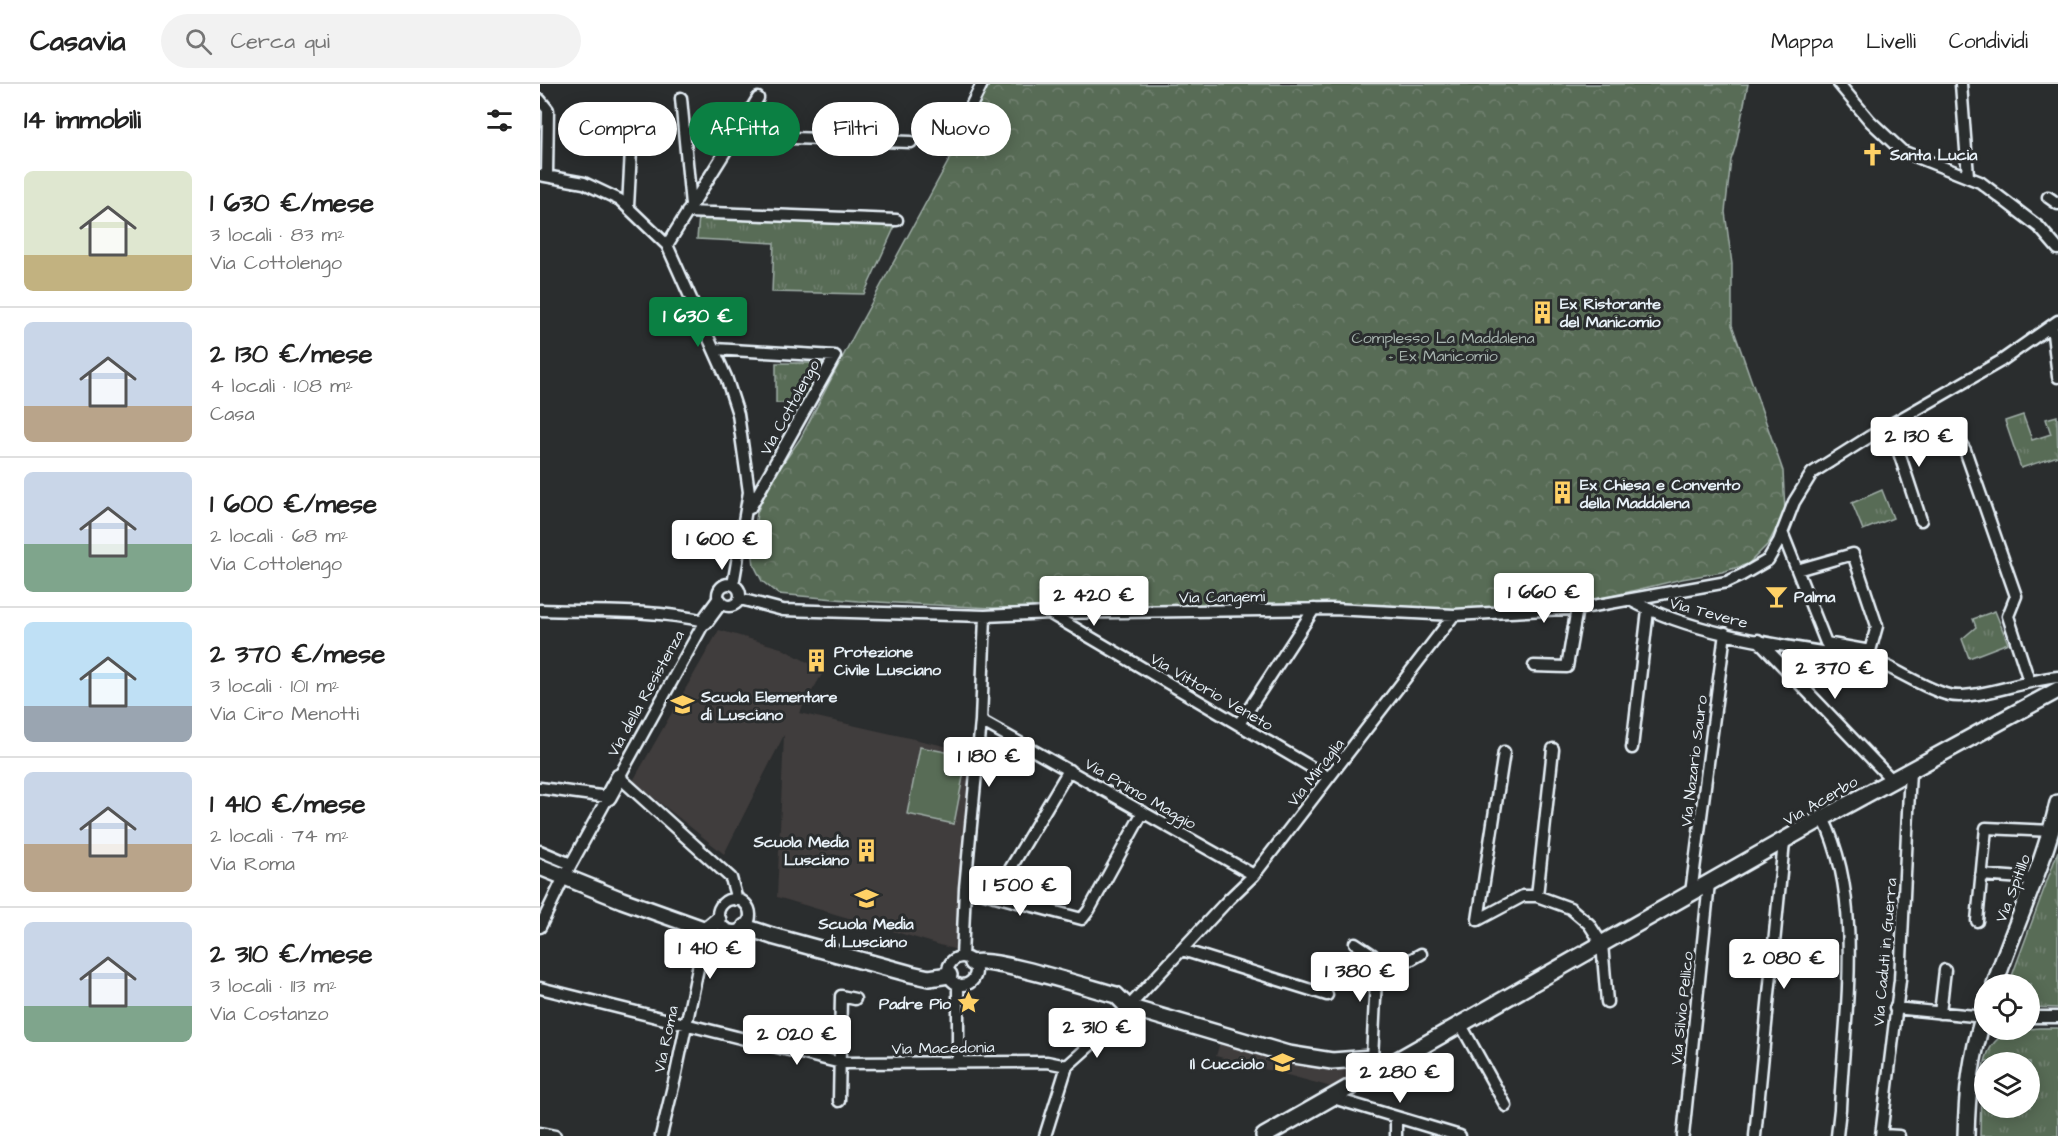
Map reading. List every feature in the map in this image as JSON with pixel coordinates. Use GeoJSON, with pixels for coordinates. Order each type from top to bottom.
{"type":"FeatureCollection","features":[{"type":"Feature","properties":{"kind":"street"},"geometry":{"type":"LineString","coordinates":[[973,102],[981,84]]}},
{"type":"Feature","properties":{"kind":"street"},"geometry":{"type":"LineString","coordinates":[[1839,84],[1870,121],[1902,151],[1980,182],[2039,227],[2058,249]]}},
{"type":"Feature","properties":{"kind":"street"},"geometry":{"type":"LineString","coordinates":[[1961,84],[1968,176]]}},
{"type":"Feature","properties":{"kind":"street"},"geometry":{"type":"LineString","coordinates":[[681,98],[689,209]]}},
{"type":"Feature","properties":{"kind":"street"},"geometry":{"type":"LineString","coordinates":[[756,102],[758,98]]}},
{"type":"Feature","properties":{"kind":"street"},"geometry":{"type":"LineString","coordinates":[[540,100],[548,110],[544,175]]}},
{"type":"Feature","properties":{"kind":"street"},"geometry":{"type":"LineString","coordinates":[[800,138],[911,142]]}},
{"type":"Feature","properties":{"kind":"street"},"geometry":{"type":"LineString","coordinates":[[628,207],[631,156]]}},
{"type":"Feature","properties":{"kind":"street"},"geometry":{"type":"LineString","coordinates":[[667,245],[722,156]]}},
{"type":"Feature","properties":{"kind":"street","name":"Via Cottolengo"},"geometry":{"type":"LineString","coordinates":[[544,175],[584,183],[620,200],[667,245],[726,377],[738,414],[749,492],[733,585]]}},
{"type":"Feature","properties":{"kind":"street"},"geometry":{"type":"LineString","coordinates":[[2048,197],[2058,204]]}},
{"type":"Feature","properties":{"kind":"street"},"geometry":{"type":"LineString","coordinates":[[689,209],[897,220]]}},
{"type":"Feature","properties":{"kind":"street"},"geometry":{"type":"LineString","coordinates":[[2055,323],[2058,377]]}},
{"type":"Feature","properties":{"kind":"street"},"geometry":{"type":"LineString","coordinates":[[1454,615],[1577,608],[1734,580],[1768,560],[1794,502],[1812,473],[2001,361],[2055,323]]}},
{"type":"Feature","properties":{"kind":"street","name":"Via Cottolengo"},"geometry":{"type":"LineString","coordinates":[[714,349],[835,356],[746,516]]}},
{"type":"Feature","properties":{"kind":"street"},"geometry":{"type":"LineString","coordinates":[[1890,425],[1921,520]]}},
{"type":"Feature","properties":{"kind":"street"},"geometry":{"type":"LineString","coordinates":[[1950,427],[1965,450],[2016,596],[2008,616],[2029,681]]}},
{"type":"Feature","properties":{"kind":"street"},"geometry":{"type":"LineString","coordinates":[[1782,532],[1797,570],[1826,643],[1870,651],[1877,626],[1853,554],[1797,570]]}},
{"type":"Feature","properties":{"kind":"street"},"geometry":{"type":"LineString","coordinates":[[719,602],[719,590],[728,584],[738,588],[740,599]]}},
{"type":"Feature","properties":{"kind":"street","name":"Via Cangemi"},"geometry":{"type":"LineString","coordinates":[[719,602],[727,607],[740,599],[783,610],[985,616],[1314,609],[1454,615]]}},
{"type":"Feature","properties":{"kind":"street","name":"Via Tevere"},"geometry":{"type":"LineString","coordinates":[[1630,600],[1648,610],[1725,633],[1874,660],[1939,692],[1952,696],[1968,696],[2029,681],[2058,677]]}},
{"type":"Feature","properties":{"kind":"street","name":"Via della Resistenza"},"geometry":{"type":"LineString","coordinates":[[719,602],[705,621],[619,777],[731,878],[737,900],[748,909],[750,918],[745,927]]}},
{"type":"Feature","properties":{"kind":"street"},"geometry":{"type":"LineString","coordinates":[[1534,666],[1567,667],[1577,608]]}},
{"type":"Feature","properties":{"kind":"street"},"geometry":{"type":"LineString","coordinates":[[1239,724],[1314,609]]}},
{"type":"Feature","properties":{"kind":"street"},"geometry":{"type":"LineString","coordinates":[[540,610],[627,612],[681,616],[705,621]]}},
{"type":"Feature","properties":{"kind":"street"},"geometry":{"type":"LineString","coordinates":[[1632,748],[1648,610]]}},
{"type":"Feature","properties":{"kind":"street","name":"Via Vittorio Veneto"},"geometry":{"type":"LineString","coordinates":[[1049,613],[1328,777]]}},
{"type":"Feature","properties":{"kind":"street","name":"Via Miraglia"},"geometry":{"type":"LineString","coordinates":[[1067,1066],[1107,1030],[1254,875],[1454,615]]}},
{"type":"Feature","properties":{"kind":"street"},"geometry":{"type":"LineString","coordinates":[[540,851],[567,871],[622,900],[730,931],[741,930],[745,927],[911,974],[929,978],[954,979],[964,985],[972,980],[976,972],[968,960],[965,888],[981,721],[985,616]]}},
{"type":"Feature","properties":{"kind":"street","name":"Via Nazario Sauro"},"geometry":{"type":"LineString","coordinates":[[1691,893],[1725,633]]}},
{"type":"Feature","properties":{"kind":"street"},"geometry":{"type":"LineString","coordinates":[[1758,640],[1892,780]]}},
{"type":"Feature","properties":{"kind":"street","name":"Via Acerbo"},"geometry":{"type":"LineString","coordinates":[[1264,1136],[1333,1098],[1375,1065],[1461,1025],[1823,818],[2058,690]]}},
{"type":"Feature","properties":{"kind":"street","name":"Via Primo Maggio"},"geometry":{"type":"LineString","coordinates":[[981,721],[1254,875]]}},
{"type":"Feature","properties":{"kind":"street"},"geometry":{"type":"LineString","coordinates":[[1537,896],[1553,749]]}},
{"type":"Feature","properties":{"kind":"street"},"geometry":{"type":"LineString","coordinates":[[1504,752],[1478,920],[1523,896],[1537,896],[1570,908],[1589,924],[1602,944],[1607,1002]]}},
{"type":"Feature","properties":{"kind":"street"},"geometry":{"type":"LineString","coordinates":[[994,896],[1069,770]]}},
{"type":"Feature","properties":{"kind":"street","name":"Via Caduti in Guerra"},"geometry":{"type":"LineString","coordinates":[[1881,1135],[1900,980],[1910,770]]}},
{"type":"Feature","properties":{"kind":"street"},"geometry":{"type":"LineString","coordinates":[[541,924],[567,871],[619,777]]}},
{"type":"Feature","properties":{"kind":"street"},"geometry":{"type":"LineString","coordinates":[[540,788],[608,797]]}},
{"type":"Feature","properties":{"kind":"street","name":"Via Spitillo"},"geometry":{"type":"LineString","coordinates":[[2001,974],[2036,879],[2052,831],[2058,802]]}},
{"type":"Feature","properties":{"kind":"street"},"geometry":{"type":"LineString","coordinates":[[965,888],[1082,919],[1143,812]]}},
{"type":"Feature","properties":{"kind":"street"},"geometry":{"type":"LineString","coordinates":[[1823,818],[1840,862],[1849,931],[1838,1136]]}},
{"type":"Feature","properties":{"kind":"street"},"geometry":{"type":"LineString","coordinates":[[1977,921],[1986,828],[2052,831]]}},
{"type":"Feature","properties":{"kind":"street"},"geometry":{"type":"LineString","coordinates":[[1755,1136],[1784,842]]}},
{"type":"Feature","properties":{"kind":"street"},"geometry":{"type":"LineString","coordinates":[[540,867],[567,871]]}},
{"type":"Feature","properties":{"kind":"street"},"geometry":{"type":"LineString","coordinates":[[1981,875],[2036,879]]}},
{"type":"Feature","properties":{"kind":"street","name":"Via Silvio Pellico"},"geometry":{"type":"LineString","coordinates":[[1683,1136],[1709,883]]}},
{"type":"Feature","properties":{"kind":"street"},"geometry":{"type":"LineString","coordinates":[[712,925],[723,905],[737,900]]}},
{"type":"Feature","properties":{"kind":"street","name":"Via Roma"},"geometry":{"type":"LineString","coordinates":[[661,1136],[712,925]]}},
{"type":"Feature","properties":{"kind":"street"},"geometry":{"type":"LineString","coordinates":[[958,1061],[954,979],[951,963],[978,960],[1006,965],[1116,995],[1128,1007],[1288,1054],[1375,1065],[1376,979],[1373,955],[1355,943]]}},
{"type":"Feature","properties":{"kind":"street"},"geometry":{"type":"LineString","coordinates":[[1182,950],[1326,995]]}},
{"type":"Feature","properties":{"kind":"street"},"geometry":{"type":"LineString","coordinates":[[1376,979],[1421,954]]}},
{"type":"Feature","properties":{"kind":"street"},"geometry":{"type":"LineString","coordinates":[[1940,1013],[1945,970]]}},
{"type":"Feature","properties":{"kind":"street","name":"Via Macedonia"},"geometry":{"type":"LineString","coordinates":[[540,988],[841,1063],[1047,1062],[1067,1066]]}},
{"type":"Feature","properties":{"kind":"street"},"geometry":{"type":"LineString","coordinates":[[840,1101],[841,996],[855,999]]}},
{"type":"Feature","properties":{"kind":"street"},"geometry":{"type":"LineString","coordinates":[[1895,1008],[1974,1015]]}},
{"type":"Feature","properties":{"kind":"street"},"geometry":{"type":"LineString","coordinates":[[2040,1017],[2058,1017]]}},
{"type":"Feature","properties":{"kind":"street"},"geometry":{"type":"LineString","coordinates":[[1461,1025],[1506,1106]]}},
{"type":"Feature","properties":{"kind":"street"},"geometry":{"type":"LineString","coordinates":[[1966,1136],[1968,1087],[1980,1040]]}},
{"type":"Feature","properties":{"kind":"street"},"geometry":{"type":"LineString","coordinates":[[1045,1136],[1067,1066]]}},
{"type":"Feature","properties":{"kind":"street"},"geometry":{"type":"LineString","coordinates":[[1333,1098],[1460,1136]]}},
{"type":"Feature","properties":{"kind":"street"},"geometry":{"type":"LineString","coordinates":[[1396,1118],[1396,1136]]}},
{"type":"Feature","properties":{"kind":"street"},"geometry":{"type":"LineString","coordinates":[[540,1133],[555,1136]]}},
{"type":"Feature","properties":{"kind":"street"},"geometry":{"type":"LineString","coordinates":[[1881,1135],[1899,1136]]}},
{"type":"Feature","properties":{"kind":"shaded area"},"geometry":{"type":"Polygon","coordinates":[[[719,630],[781,648],[824,671],[799,713],[971,752],[957,950],[777,897],[784,735],[724,854],[633,781],[719,630]]]}},
{"type":"Feature","properties":{"kind":"shaded area","name":"Il Cucciolo"},"geometry":{"type":"Polygon","coordinates":[[[1221,1039],[1368,1063],[1369,1072],[1339,1089],[1216,1056],[1221,1039]]]}},
{"type":"Feature","properties":{"kind":"green space","name":"Complesso La Maddalena - Ex Manicomio"},"geometry":{"type":"Polygon","coordinates":[[[987,84],[1748,84],[1731,160],[1725,212],[1732,264],[1732,325],[1783,471],[1785,512],[1768,544],[1748,564],[1722,572],[1682,579],[1578,604],[1466,610],[1312,603],[992,608],[778,594],[762,581],[754,565],[752,549],[757,513],[775,475],[800,439],[951,156],[1011,156],[1011,102],[979,102],[987,84]]]}},
{"type":"Feature","properties":{"kind":"green space"},"geometry":{"type":"Polygon","coordinates":[[[699,216],[896,224],[864,294],[772,292],[774,243],[697,239],[699,216]]]}},
{"type":"Feature","properties":{"kind":"green space"},"geometry":{"type":"Polygon","coordinates":[[[776,363],[823,363],[803,403],[776,403],[776,363]]]}},
{"type":"Feature","properties":{"kind":"green space"},"geometry":{"type":"Polygon","coordinates":[[[2023,415],[2032,440],[2051,434],[2046,419],[2057,416],[2058,456],[2021,468],[2005,421],[2023,415]]]}},
{"type":"Feature","properties":{"kind":"green space"},"geometry":{"type":"Polygon","coordinates":[[[1882,490],[1893,518],[1863,530],[1852,503],[1882,490]]]}},
{"type":"Feature","properties":{"kind":"green space"},"geometry":{"type":"Polygon","coordinates":[[[1995,611],[2008,643],[1969,658],[1962,639],[1976,627],[1973,619],[1995,611]]]}},
{"type":"Feature","properties":{"kind":"green space"},"geometry":{"type":"Polygon","coordinates":[[[920,747],[967,756],[954,824],[907,814],[920,747]]]}},
{"type":"Feature","properties":{"kind":"green space"},"geometry":{"type":"Polygon","coordinates":[[[2058,851],[2058,1008],[2040,1007],[2040,974],[2013,974],[2058,851]]]}},
{"type":"Feature","properties":{"kind":"green space"},"geometry":{"type":"Polygon","coordinates":[[[2040,1028],[2058,1028],[2058,1136],[1980,1136],[1980,1118],[2040,1118],[2040,1052],[1988,1052],[1997,1040],[2040,1040],[2040,1028]]]}},
{"type":"Feature","properties":{"kind":"place","name":"Santa Lucia"},"geometry":{"type":"Point","coordinates":[1872,154]}},
{"type":"Feature","properties":{"kind":"place","name":"Ex Ristorante del Manicomio"},"geometry":{"type":"Point","coordinates":[1542,312]}},
{"type":"Feature","properties":{"kind":"place","name":"Ex Chiesa e Convento della Maddalena"},"geometry":{"type":"Point","coordinates":[1562,493]}},
{"type":"Feature","properties":{"kind":"place","name":"Palma"},"geometry":{"type":"Point","coordinates":[1776,596]}},
{"type":"Feature","properties":{"kind":"place","name":"Protezione Civile Lusciano"},"geometry":{"type":"Point","coordinates":[816,660]}},
{"type":"Feature","properties":{"kind":"place","name":"Scuola Elementare di Lusciano"},"geometry":{"type":"Point","coordinates":[683,705]}},
{"type":"Feature","properties":{"kind":"place","name":"Scuola Media Lusciano"},"geometry":{"type":"Point","coordinates":[867,850]}},
{"type":"Feature","properties":{"kind":"place","name":"Scuola Media di Lusciano"},"geometry":{"type":"Point","coordinates":[866,898]}},
{"type":"Feature","properties":{"kind":"place","name":"Padre Pio"},"geometry":{"type":"Point","coordinates":[969,1003]}},
{"type":"Feature","properties":{"kind":"place","name":"Il Cucciolo"},"geometry":{"type":"Point","coordinates":[1282,1063]}}]}
